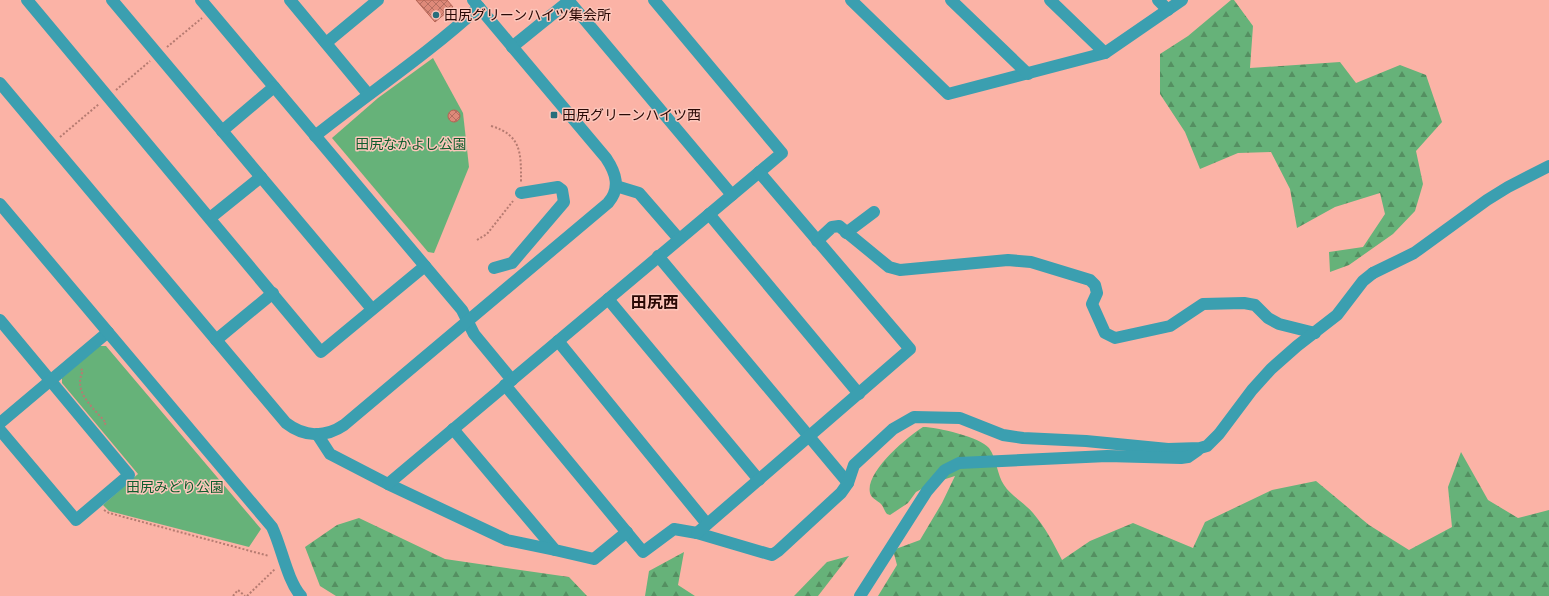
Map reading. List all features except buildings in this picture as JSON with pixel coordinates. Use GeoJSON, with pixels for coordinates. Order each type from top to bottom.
{"type":"FeatureCollection","features":[{"type":"Feature","properties":{"kind":"street"},"geometry":{"type":"LineString","coordinates":[[26,0],[321,352],[425,266]]}},
{"type":"Feature","properties":{"kind":"street"},"geometry":{"type":"LineString","coordinates":[[112,0],[372,309]]}},
{"type":"Feature","properties":{"kind":"street"},"geometry":{"type":"LineString","coordinates":[[200,0],[462,310],[474,334],[508,383],[643,552],[674,529],[696,533],[772,555],[841,493],[848,483],[854,465],[893,429],[914,417],[960,418],[1003,435],[1023,438],[1086,441],[1145,448],[1200,448]]}},
{"type":"Feature","properties":{"kind":"street"},"geometry":{"type":"LineString","coordinates":[[290,0],[368,94]]}},
{"type":"Feature","properties":{"kind":"street"},"geometry":{"type":"LineString","coordinates":[[326,43],[378,0]]}},
{"type":"Feature","properties":{"kind":"street"},"geometry":{"type":"LineString","coordinates":[[512,47],[569,0],[732,195]]}},
{"type":"Feature","properties":{"kind":"street"},"geometry":{"type":"LineString","coordinates":[[388,484],[782,152],[654,0]]}},
{"type":"Feature","properties":{"kind":"street"},"geometry":{"type":"LineString","coordinates":[[851,0],[948,94],[1105,53],[1182,0]]}},
{"type":"Feature","properties":{"kind":"street"},"geometry":{"type":"LineString","coordinates":[[951,0],[1028,74]]}},
{"type":"Feature","properties":{"kind":"street"},"geometry":{"type":"LineString","coordinates":[[1050,0],[1105,53]]}},
{"type":"Feature","properties":{"kind":"street"},"geometry":{"type":"LineString","coordinates":[[1158,0],[1168,10]]}},
{"type":"Feature","properties":{"kind":"street"},"geometry":{"type":"LineString","coordinates":[[0,85],[52,144],[286,423],[297,431],[317,434],[328,433],[344,425],[608,203],[616,186],[614,172],[606,158],[476,3],[422,54],[315,136]]}},
{"type":"Feature","properties":{"kind":"street"},"geometry":{"type":"LineString","coordinates":[[222,131],[274,87]]}},
{"type":"Feature","properties":{"kind":"street"},"geometry":{"type":"LineString","coordinates":[[860,596],[916,506],[940,475],[952,466],[959,464],[1107,456],[1181,458],[1193,454],[1214,440],[1252,390],[1271,369],[1297,346],[1337,315],[1363,281],[1372,273],[1414,253],[1487,200],[1508,187],[1549,166]]}},
{"type":"Feature","properties":{"kind":"street"},"geometry":{"type":"LineString","coordinates":[[696,533],[910,350],[758,172]]}},
{"type":"Feature","properties":{"kind":"street"},"geometry":{"type":"LineString","coordinates":[[210,218],[260,177]]}},
{"type":"Feature","properties":{"kind":"street"},"geometry":{"type":"LineString","coordinates":[[616,186],[639,193],[679,239]]}},
{"type":"Feature","properties":{"kind":"street"},"geometry":{"type":"LineString","coordinates":[[494,268],[514,265],[564,202],[562,190],[558,187],[521,193]]}},
{"type":"Feature","properties":{"kind":"street"},"geometry":{"type":"LineString","coordinates":[[0,204],[272,527],[283,564],[301,596]]}},
{"type":"Feature","properties":{"kind":"street"},"geometry":{"type":"LineString","coordinates":[[846,233],[874,212]]}},
{"type":"Feature","properties":{"kind":"street"},"geometry":{"type":"LineString","coordinates":[[709,214],[859,394]]}},
{"type":"Feature","properties":{"kind":"street"},"geometry":{"type":"LineString","coordinates":[[817,241],[832,227],[839,226],[889,267],[900,270],[1008,260],[1031,262],[1090,280],[1095,285],[1097,292],[1092,304],[1105,333],[1115,338],[1170,326],[1203,304],[1244,303],[1255,305],[1268,318],[1279,324],[1315,333]]}},
{"type":"Feature","properties":{"kind":"street"},"geometry":{"type":"LineString","coordinates":[[658,256],[848,483]]}},
{"type":"Feature","properties":{"kind":"street"},"geometry":{"type":"LineString","coordinates":[[216,340],[272,293]]}},
{"type":"Feature","properties":{"kind":"street"},"geometry":{"type":"LineString","coordinates":[[608,299],[759,480]]}},
{"type":"Feature","properties":{"kind":"street"},"geometry":{"type":"LineString","coordinates":[[0,320],[129,475],[76,520],[0,430]]}},
{"type":"Feature","properties":{"kind":"street"},"geometry":{"type":"LineString","coordinates":[[0,423],[108,332]]}},
{"type":"Feature","properties":{"kind":"street"},"geometry":{"type":"LineString","coordinates":[[558,341],[707,524]]}},
{"type":"Feature","properties":{"kind":"street"},"geometry":{"type":"LineString","coordinates":[[453,429],[555,550]]}},
{"type":"Feature","properties":{"kind":"street"},"geometry":{"type":"LineString","coordinates":[[317,434],[330,454],[388,484],[507,540],[594,559],[627,532]]}},
{"type":"Feature","properties":{"kind":"path"},"geometry":{"type":"LineString","coordinates":[[52,144],[210,11]]}},
{"type":"Feature","properties":{"kind":"path"},"geometry":{"type":"LineString","coordinates":[[477,240],[487,234],[507,206],[521,193],[521,160],[518,147],[508,133],[491,126]]}},
{"type":"Feature","properties":{"kind":"path"},"geometry":{"type":"LineString","coordinates":[[83,371],[79,383],[81,392],[106,423]]}},
{"type":"Feature","properties":{"kind":"path"},"geometry":{"type":"LineString","coordinates":[[95,504],[109,513],[264,553],[283,564],[246,596],[238,590],[233,596]]}},
{"type":"Feature","properties":{"kind":"green space"},"geometry":{"type":"Polygon","coordinates":[[[1231,0],[1234,0],[1253,26],[1250,68],[1340,62],[1356,83],[1400,65],[1426,75],[1442,122],[1416,151],[1423,184],[1415,211],[1393,234],[1349,265],[1330,272],[1329,252],[1363,247],[1385,214],[1380,193],[1335,207],[1297,228],[1290,189],[1271,152],[1238,153],[1200,169],[1185,132],[1160,94],[1160,54],[1188,36],[1231,0]]]}},
{"type":"Feature","properties":{"kind":"green space","name":"田尻なかよし公園"},"geometry":{"type":"Polygon","coordinates":[[[433,58],[463,113],[469,167],[434,253],[428,252],[332,138],[378,98],[433,58]]]}},
{"type":"Feature","properties":{"kind":"green space","name":"田尻みどり公園"},"geometry":{"type":"Polygon","coordinates":[[[99,346],[106,346],[261,529],[249,547],[109,511],[103,505],[138,474],[62,383],[62,378],[99,346]]]}},
{"type":"Feature","properties":{"kind":"green space"},"geometry":{"type":"Polygon","coordinates":[[[923,427],[948,431],[968,437],[977,440],[989,448],[992,452],[1004,485],[1010,493],[1030,509],[1037,518],[1062,560],[1090,541],[1133,523],[1193,548],[1205,522],[1272,490],[1316,481],[1369,525],[1409,550],[1452,527],[1448,487],[1461,452],[1488,500],[1518,518],[1549,510],[1549,596],[878,596],[897,565],[893,550],[920,540],[942,503],[955,476],[933,483],[916,492],[908,503],[890,515],[885,512],[882,505],[871,495],[870,485],[880,466],[898,447],[923,427]]]}},
{"type":"Feature","properties":{"kind":"green space"},"geometry":{"type":"Polygon","coordinates":[[[359,518],[445,559],[569,577],[587,596],[336,596],[320,586],[305,547],[337,525],[359,518]]]}},
{"type":"Feature","properties":{"kind":"green space"},"geometry":{"type":"Polygon","coordinates":[[[684,552],[678,585],[695,596],[645,596],[649,571],[684,552]]]}},
{"type":"Feature","properties":{"kind":"green space"},"geometry":{"type":"Polygon","coordinates":[[[849,556],[818,596],[794,596],[827,562],[849,556]]]}},
{"type":"Feature","properties":{"kind":"place","name":"田尻グリーンハイツ集会所"},"geometry":{"type":"Point","coordinates":[436,15]}},
{"type":"Feature","properties":{"kind":"place","name":"田尻グリーンハイツ西"},"geometry":{"type":"Point","coordinates":[554,115]}},
{"type":"Feature","properties":{"kind":"district","name":"田尻西"},"geometry":{"type":"Point","coordinates":[655,302]}}]}
